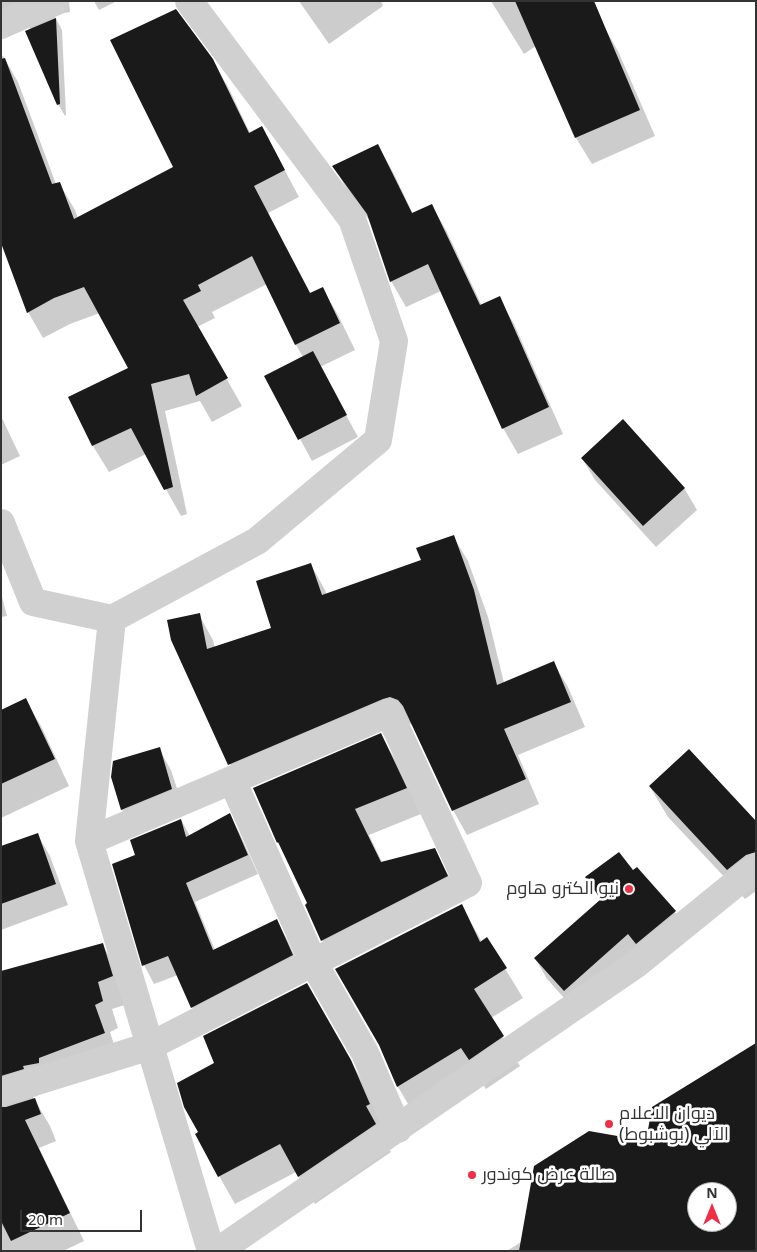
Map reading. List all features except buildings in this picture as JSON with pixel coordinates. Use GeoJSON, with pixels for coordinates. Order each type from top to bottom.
{"type":"FeatureCollection","features":[{"type":"Feature","properties":{"kind":"street"},"geometry":{"type":"LineString","coordinates":[[1,24],[55,1]]}},
{"type":"Feature","properties":{"kind":"street"},"geometry":{"type":"LineString","coordinates":[[1,523],[33,602],[112,619],[257,541],[378,440],[394,341],[352,219],[189,1]]}},
{"type":"Feature","properties":{"kind":"street"},"geometry":{"type":"LineString","coordinates":[[112,619],[89,842],[211,1251]]}},
{"type":"Feature","properties":{"kind":"street"},"geometry":{"type":"LineString","coordinates":[[1,1092],[150,1046],[468,883],[389,713],[89,842]]}},
{"type":"Feature","properties":{"kind":"street"},"geometry":{"type":"LineString","coordinates":[[232,780],[313,962],[365,1053],[398,1129]]}},
{"type":"Feature","properties":{"kind":"street"},"geometry":{"type":"LineString","coordinates":[[218,1251],[635,965],[756,866]]}},
{"type":"Feature","properties":{"kind":"place","name":"نيو الكترو هاوم"},"geometry":{"type":"Point","coordinates":[629,889]}},
{"type":"Feature","properties":{"kind":"place","name":"ديوان الاعلام الآلي (بوشبوط)"},"geometry":{"type":"Point","coordinates":[609,1124]}},
{"type":"Feature","properties":{"kind":"place","name":"صالة عرض كوندور"},"geometry":{"type":"Point","coordinates":[472,1175]}}]}
